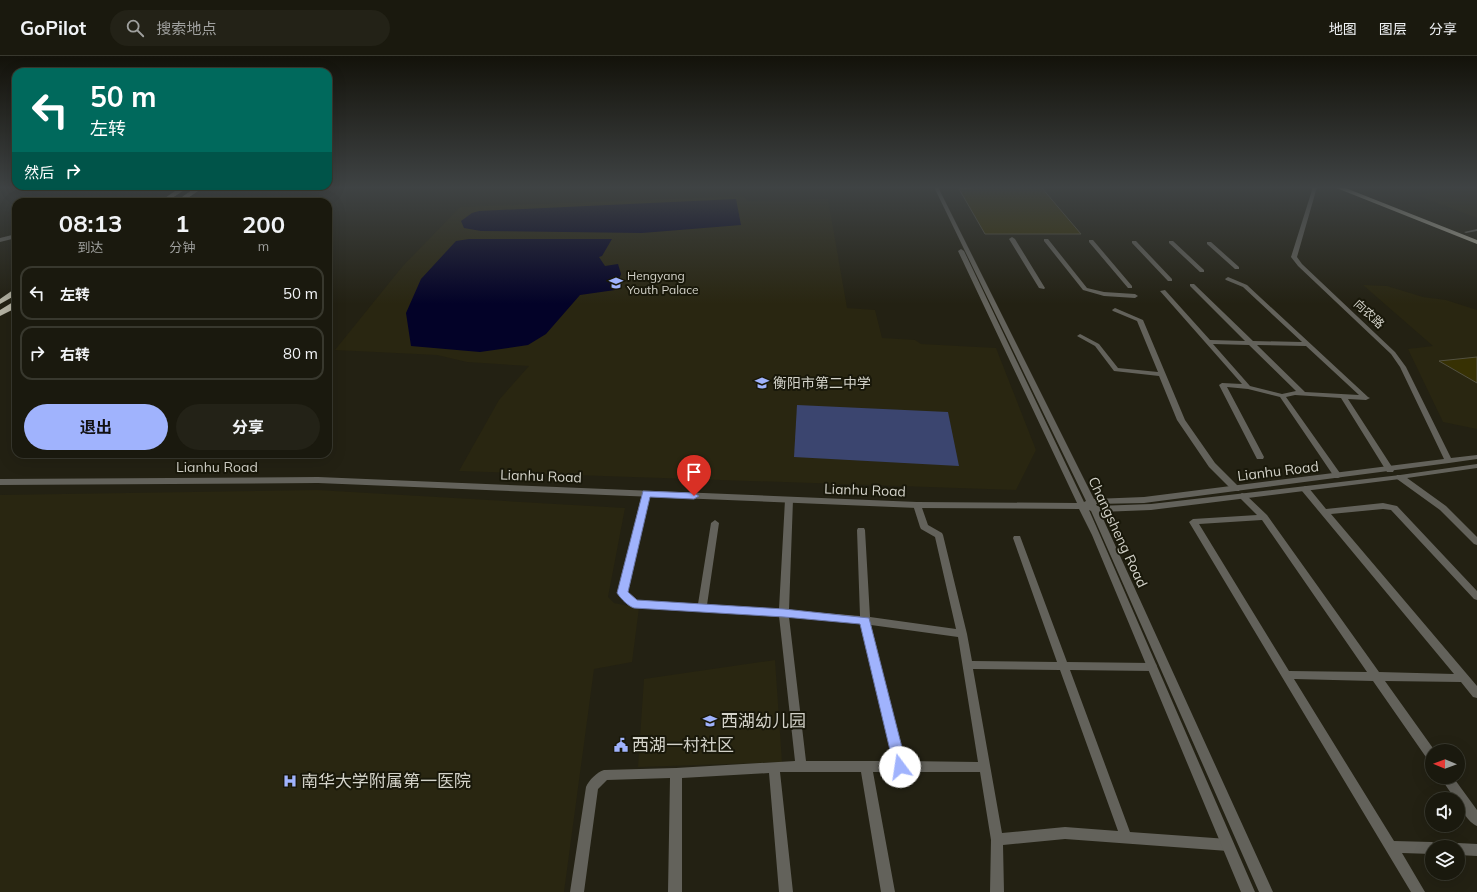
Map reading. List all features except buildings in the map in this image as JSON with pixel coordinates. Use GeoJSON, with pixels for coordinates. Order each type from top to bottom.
{"type":"FeatureCollection","features":[{"type":"Feature","properties":{"kind":"highway"},"geometry":{"type":"LineString","coordinates":[[1436,226],[1477,242]]}},
{"type":"Feature","properties":{"kind":"highway"},"geometry":{"type":"LineString","coordinates":[[1450,226],[1477,236]]}},
{"type":"Feature","properties":{"kind":"highway"},"geometry":{"type":"LineString","coordinates":[[0,302],[12,294]]}},
{"type":"Feature","properties":{"kind":"highway"},"geometry":{"type":"LineString","coordinates":[[0,314],[12,306]]}},
{"type":"Feature","properties":{"kind":"street","name":"Changsheng Road"},"geometry":{"type":"LineString","coordinates":[[949,226],[1082,506],[1248,892]]}},
{"type":"Feature","properties":{"kind":"street","name":"Changsheng Road"},"geometry":{"type":"LineString","coordinates":[[955,226],[1092,506],[1266,892]]}},
{"type":"Feature","properties":{"kind":"street","name":"向农路"},"geometry":{"type":"LineString","coordinates":[[1304,226],[1294,257],[1300,265],[1393,353],[1403,366],[1449,462]]}},
{"type":"Feature","properties":{"kind":"street"},"geometry":{"type":"LineString","coordinates":[[1466,232],[1477,230]]}},
{"type":"Feature","properties":{"kind":"street"},"geometry":{"type":"LineString","coordinates":[[0,240],[12,237]]}},
{"type":"Feature","properties":{"kind":"street"},"geometry":{"type":"LineString","coordinates":[[1012,239],[1042,288]]}},
{"type":"Feature","properties":{"kind":"street"},"geometry":{"type":"LineString","coordinates":[[1046,240],[1085,289],[1104,294],[1135,296]]}},
{"type":"Feature","properties":{"kind":"street"},"geometry":{"type":"LineString","coordinates":[[1091,241],[1130,287]]}},
{"type":"Feature","properties":{"kind":"street"},"geometry":{"type":"LineString","coordinates":[[1134,242],[1170,280]]}},
{"type":"Feature","properties":{"kind":"street"},"geometry":{"type":"LineString","coordinates":[[1171,242],[1202,271]]}},
{"type":"Feature","properties":{"kind":"street"},"geometry":{"type":"LineString","coordinates":[[1209,243],[1237,268]]}},
{"type":"Feature","properties":{"kind":"street"},"geometry":{"type":"LineString","coordinates":[[1228,279],[1245,286],[1366,398],[1295,393],[1282,396],[1248,387],[1222,385],[1260,457]]}},
{"type":"Feature","properties":{"kind":"street"},"geometry":{"type":"LineString","coordinates":[[1192,285],[1302,394]]}},
{"type":"Feature","properties":{"kind":"street"},"geometry":{"type":"LineString","coordinates":[[1163,291],[1248,387]]}},
{"type":"Feature","properties":{"kind":"street"},"geometry":{"type":"LineString","coordinates":[[1115,310],[1140,320],[1182,420],[1212,465],[1264,517],[1425,746]]}},
{"type":"Feature","properties":{"kind":"street"},"geometry":{"type":"LineString","coordinates":[[1080,336],[1097,345],[1116,370],[1162,374]]}},
{"type":"Feature","properties":{"kind":"street"},"geometry":{"type":"LineString","coordinates":[[1207,342],[1306,344]]}},
{"type":"Feature","properties":{"kind":"street"},"geometry":{"type":"LineString","coordinates":[[1282,396],[1338,476]]}},
{"type":"Feature","properties":{"kind":"street"},"geometry":{"type":"LineString","coordinates":[[1343,396],[1390,470]]}},
{"type":"Feature","properties":{"kind":"street","name":"Lianhu Road"},"geometry":{"type":"LineString","coordinates":[[0,482],[318,480],[917,505],[1151,507],[1338,476],[1477,458]]}},
{"type":"Feature","properties":{"kind":"street","name":"Lianhu Road"},"geometry":{"type":"LineString","coordinates":[[1239,492],[1304,488],[1477,466]]}},
{"type":"Feature","properties":{"kind":"street"},"geometry":{"type":"LineString","coordinates":[[1400,477],[1443,508],[1477,542]]}},
{"type":"Feature","properties":{"kind":"street"},"geometry":{"type":"LineString","coordinates":[[1304,488],[1477,694]]}},
{"type":"Feature","properties":{"kind":"street"},"geometry":{"type":"LineString","coordinates":[[646,494],[623,593],[634,604],[784,613],[865,620],[962,634]]}},
{"type":"Feature","properties":{"kind":"street"},"geometry":{"type":"LineString","coordinates":[[789,500],[784,613],[801,766]]}},
{"type":"Feature","properties":{"kind":"street"},"geometry":{"type":"LineString","coordinates":[[917,505],[924,527],[939,535],[962,634],[997,840],[997,892]]}},
{"type":"Feature","properties":{"kind":"street"},"geometry":{"type":"LineString","coordinates":[[1324,512],[1383,506],[1394,508],[1477,597]]}},
{"type":"Feature","properties":{"kind":"street"},"geometry":{"type":"LineString","coordinates":[[1264,517],[1192,522],[1418,892]]}},
{"type":"Feature","properties":{"kind":"street"},"geometry":{"type":"LineString","coordinates":[[702,608],[715,523]]}},
{"type":"Feature","properties":{"kind":"street"},"geometry":{"type":"LineString","coordinates":[[860,530],[865,620],[900,767]]}},
{"type":"Feature","properties":{"kind":"street"},"geometry":{"type":"LineString","coordinates":[[1017,538],[1126,837]]}},
{"type":"Feature","properties":{"kind":"street"},"geometry":{"type":"LineString","coordinates":[[967,665],[1152,667]]}},
{"type":"Feature","properties":{"kind":"street"},"geometry":{"type":"LineString","coordinates":[[1286,675],[1464,678]]}},
{"type":"Feature","properties":{"kind":"street"},"geometry":{"type":"LineString","coordinates":[[577,892],[592,787],[604,775],[676,773],[801,766],[985,767]]}},
{"type":"Feature","properties":{"kind":"street"},"geometry":{"type":"LineString","coordinates":[[866,767],[888,892]]}},
{"type":"Feature","properties":{"kind":"street"},"geometry":{"type":"LineString","coordinates":[[774,768],[786,892]]}},
{"type":"Feature","properties":{"kind":"street"},"geometry":{"type":"LineString","coordinates":[[675,892],[676,773]]}},
{"type":"Feature","properties":{"kind":"street"},"geometry":{"type":"LineString","coordinates":[[1451,784],[1477,820]]}},
{"type":"Feature","properties":{"kind":"street"},"geometry":{"type":"LineString","coordinates":[[997,840],[1065,833],[1228,845]]}},
{"type":"Feature","properties":{"kind":"street"},"geometry":{"type":"LineString","coordinates":[[1391,847],[1425,848]]}},
{"type":"Feature","properties":{"kind":"street"},"geometry":{"type":"LineString","coordinates":[[1465,849],[1477,850]]}},
{"type":"Feature","properties":{"kind":"shaded area","name":"衡阳市第二中学"},"geometry":{"type":"Polygon","coordinates":[[[442,226],[833,226],[847,308],[875,310],[882,338],[915,340],[921,344],[996,348],[1036,450],[1016,490],[459,471],[499,400],[529,366],[467,362],[437,355],[335,350],[402,267],[442,226]]]}},
{"type":"Feature","properties":{"kind":"shaded area"},"geometry":{"type":"Polygon","coordinates":[[[463,226],[728,226],[642,233],[481,231],[464,228],[463,226]]]}},
{"type":"Feature","properties":{"kind":"shaded area"},"geometry":{"type":"Polygon","coordinates":[[[469,239],[612,239],[602,256],[599,257],[605,266],[618,264],[621,274],[615,290],[580,295],[546,334],[528,345],[480,352],[411,346],[406,313],[421,279],[456,241],[469,239]]]}},
{"type":"Feature","properties":{"kind":"shaded area"},"geometry":{"type":"Polygon","coordinates":[[[1363,285],[1387,286],[1423,297],[1446,300],[1477,310],[1477,429],[1443,422],[1408,349],[1433,346],[1363,285]]]}},
{"type":"Feature","properties":{"kind":"shaded area"},"geometry":{"type":"Polygon","coordinates":[[[797,405],[948,412],[959,466],[794,457],[797,405]]]}},
{"type":"Feature","properties":{"kind":"shaded area","name":"南华大学附属第一医院"},"geometry":{"type":"Polygon","coordinates":[[[317,490],[625,508],[608,597],[614,603],[639,608],[632,662],[594,669],[564,892],[0,892],[0,495],[317,490]]]}},
{"type":"Feature","properties":{"kind":"shaded area","name":"西湖幼儿园"},"geometry":{"type":"Polygon","coordinates":[[[775,660],[782,762],[638,767],[644,679],[775,660]]]}},
{"type":"Feature","properties":{"kind":"place","name":"Hengyang Youth Palace"},"geometry":{"type":"Point","coordinates":[616,283]}},
{"type":"Feature","properties":{"kind":"place","name":"衡阳市第二中学"},"geometry":{"type":"Point","coordinates":[762,383]}},
{"type":"Feature","properties":{"kind":"place","name":"西湖幼儿园"},"geometry":{"type":"Point","coordinates":[710,721]}},
{"type":"Feature","properties":{"kind":"place","name":"西湖一村社区"},"geometry":{"type":"Point","coordinates":[621,745]}},
{"type":"Feature","properties":{"kind":"place","name":"南华大学附属第一医院"},"geometry":{"type":"Point","coordinates":[290,781]}},
{"type":"Feature","properties":{"kind":"route"},"geometry":{"type":"LineString","coordinates":[[694,496],[646,494],[623,593],[634,604],[784,613],[865,620],[900,767]]}}]}
